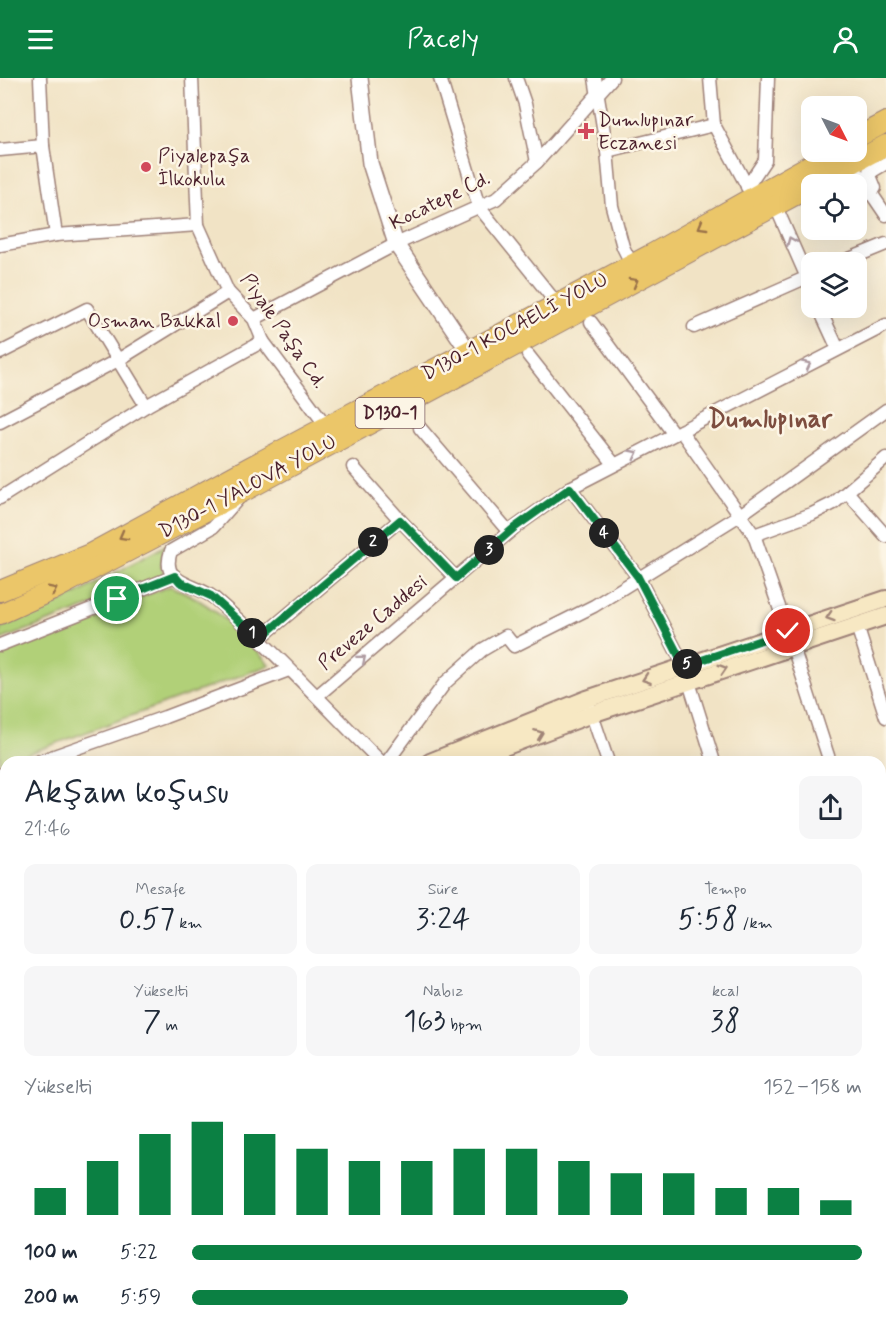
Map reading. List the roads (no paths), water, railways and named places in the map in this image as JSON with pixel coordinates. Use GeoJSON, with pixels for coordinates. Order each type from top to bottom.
{"type":"FeatureCollection","features":[{"type":"Feature","properties":{"kind":"highway"},"geometry":{"type":"LineString","coordinates":[[867,132],[886,122]]}},
{"type":"Feature","properties":{"kind":"highway","name":"D130-1 YALOVA YOLU"},"geometry":{"type":"LineString","coordinates":[[836,174],[870,158]]}},
{"type":"Feature","properties":{"kind":"highway","name":"D130-1 KOCAELİ YOLU"},"geometry":{"type":"LineString","coordinates":[[0,591],[90,554],[558,305],[816,162]]}},
{"type":"Feature","properties":{"kind":"highway","name":"D130-1 YALOVA YOLU"},"geometry":{"type":"LineString","coordinates":[[0,614],[51,591],[246,490],[760,194],[801,187]]}},
{"type":"Feature","properties":{"kind":"main road"},"geometry":{"type":"LineString","coordinates":[[447,756],[790,639],[886,598]]}},
{"type":"Feature","properties":{"kind":"main road"},"geometry":{"type":"LineString","coordinates":[[790,639],[857,626],[886,616]]}},
{"type":"Feature","properties":{"kind":"main road"},"geometry":{"type":"LineString","coordinates":[[478,756],[590,706]]}},
{"type":"Feature","properties":{"kind":"street"},"geometry":{"type":"LineString","coordinates":[[40,78],[43,146],[56,235]]}},
{"type":"Feature","properties":{"kind":"street","name":"Piyale Paşa Cd."},"geometry":{"type":"LineString","coordinates":[[192,78],[198,225],[228,292],[255,319],[263,341],[327,427]]}},
{"type":"Feature","properties":{"kind":"street"},"geometry":{"type":"LineString","coordinates":[[360,78],[370,163],[396,244],[469,352]]}},
{"type":"Feature","properties":{"kind":"street"},"geometry":{"type":"LineString","coordinates":[[440,78],[478,207],[558,305]]}},
{"type":"Feature","properties":{"kind":"street"},"geometry":{"type":"LineString","coordinates":[[516,78],[525,104],[537,162]]}},
{"type":"Feature","properties":{"kind":"street"},"geometry":{"type":"LineString","coordinates":[[595,78],[607,150],[612,206],[623,247],[632,265]]}},
{"type":"Feature","properties":{"kind":"street","name":"Kocatepe Cd."},"geometry":{"type":"LineString","coordinates":[[255,319],[396,244],[496,199],[537,162],[612,78]]}},
{"type":"Feature","properties":{"kind":"street"},"geometry":{"type":"LineString","coordinates":[[710,78],[714,125],[760,194],[801,265]]}},
{"type":"Feature","properties":{"kind":"street"},"geometry":{"type":"LineString","coordinates":[[760,194],[765,160],[768,78]]}},
{"type":"Feature","properties":{"kind":"street"},"geometry":{"type":"LineString","coordinates":[[607,150],[714,125]]}},
{"type":"Feature","properties":{"kind":"street"},"geometry":{"type":"LineString","coordinates":[[0,150],[43,146]]}},
{"type":"Feature","properties":{"kind":"street"},"geometry":{"type":"LineString","coordinates":[[870,158],[886,214]]}},
{"type":"Feature","properties":{"kind":"street"},"geometry":{"type":"LineString","coordinates":[[870,158],[886,214]]}},
{"type":"Feature","properties":{"kind":"street"},"geometry":{"type":"LineString","coordinates":[[0,245],[56,235],[198,225]]}},
{"type":"Feature","properties":{"kind":"street"},"geometry":{"type":"LineString","coordinates":[[866,252],[886,244]]}},
{"type":"Feature","properties":{"kind":"street"},"geometry":{"type":"LineString","coordinates":[[694,327],[801,285]]}},
{"type":"Feature","properties":{"kind":"street"},"geometry":{"type":"LineString","coordinates":[[0,422],[118,360],[228,292]]}},
{"type":"Feature","properties":{"kind":"street"},"geometry":{"type":"LineString","coordinates":[[0,353],[87,309],[146,406]]}},
{"type":"Feature","properties":{"kind":"street"},"geometry":{"type":"LineString","coordinates":[[824,318],[838,349]]}},
{"type":"Feature","properties":{"kind":"street"},"geometry":{"type":"LineString","coordinates":[[591,322],[754,535],[828,756]]}},
{"type":"Feature","properties":{"kind":"street","name":"Preveze Caddesi"},"geometry":{"type":"LineString","coordinates":[[317,696],[509,532],[570,488],[886,325]]}},
{"type":"Feature","properties":{"kind":"street"},"geometry":{"type":"LineString","coordinates":[[0,498],[146,406],[263,341]]}},
{"type":"Feature","properties":{"kind":"street"},"geometry":{"type":"LineString","coordinates":[[528,355],[614,464]]}},
{"type":"Feature","properties":{"kind":"street"},"geometry":{"type":"LineString","coordinates":[[391,756],[445,683],[482,650],[506,636],[514,646],[594,606],[740,515],[886,410]]}},
{"type":"Feature","properties":{"kind":"street"},"geometry":{"type":"LineString","coordinates":[[420,428],[509,532]]}},
{"type":"Feature","properties":{"kind":"street"},"geometry":{"type":"LineString","coordinates":[[754,535],[812,514],[834,503],[886,458]]}},
{"type":"Feature","properties":{"kind":"street"},"geometry":{"type":"LineString","coordinates":[[353,467],[456,578]]}},
{"type":"Feature","properties":{"kind":"street"},"geometry":{"type":"LineString","coordinates":[[570,488],[638,577],[686,673],[712,756]]}},
{"type":"Feature","properties":{"kind":"street"},"geometry":{"type":"LineString","coordinates":[[246,490],[213,527],[171,551],[168,561],[171,572],[180,582],[211,596],[259,639],[375,756]]}},
{"type":"Feature","properties":{"kind":"street"},"geometry":{"type":"LineString","coordinates":[[848,493],[882,523],[886,536]]}},
{"type":"Feature","properties":{"kind":"street"},"geometry":{"type":"LineString","coordinates":[[259,639],[400,520]]}},
{"type":"Feature","properties":{"kind":"street"},"geometry":{"type":"LineString","coordinates":[[0,645],[175,576]]}},
{"type":"Feature","properties":{"kind":"street"},"geometry":{"type":"LineString","coordinates":[[857,626],[886,714]]}},
{"type":"Feature","properties":{"kind":"street"},"geometry":{"type":"LineString","coordinates":[[54,756],[289,670]]}},
{"type":"Feature","properties":{"kind":"street"},"geometry":{"type":"LineString","coordinates":[[590,706],[606,756]]}},
{"type":"Feature","properties":{"kind":"street"},"geometry":{"type":"LineString","coordinates":[[886,1323],[886,1333]]}},
{"type":"Feature","properties":{"kind":"place","name":"Dumlupınar Eczanesi"},"geometry":{"type":"Point","coordinates":[586,131]}},
{"type":"Feature","properties":{"kind":"place","name":"Piyalepaşa İlkokulu"},"geometry":{"type":"Point","coordinates":[146,167]}},
{"type":"Feature","properties":{"kind":"place","name":"Osman Bakkal"},"geometry":{"type":"Point","coordinates":[233,321]}},
{"type":"Feature","properties":{"kind":"district","name":"Dumlupınar"},"geometry":{"type":"Point","coordinates":[770,420]}}]}
